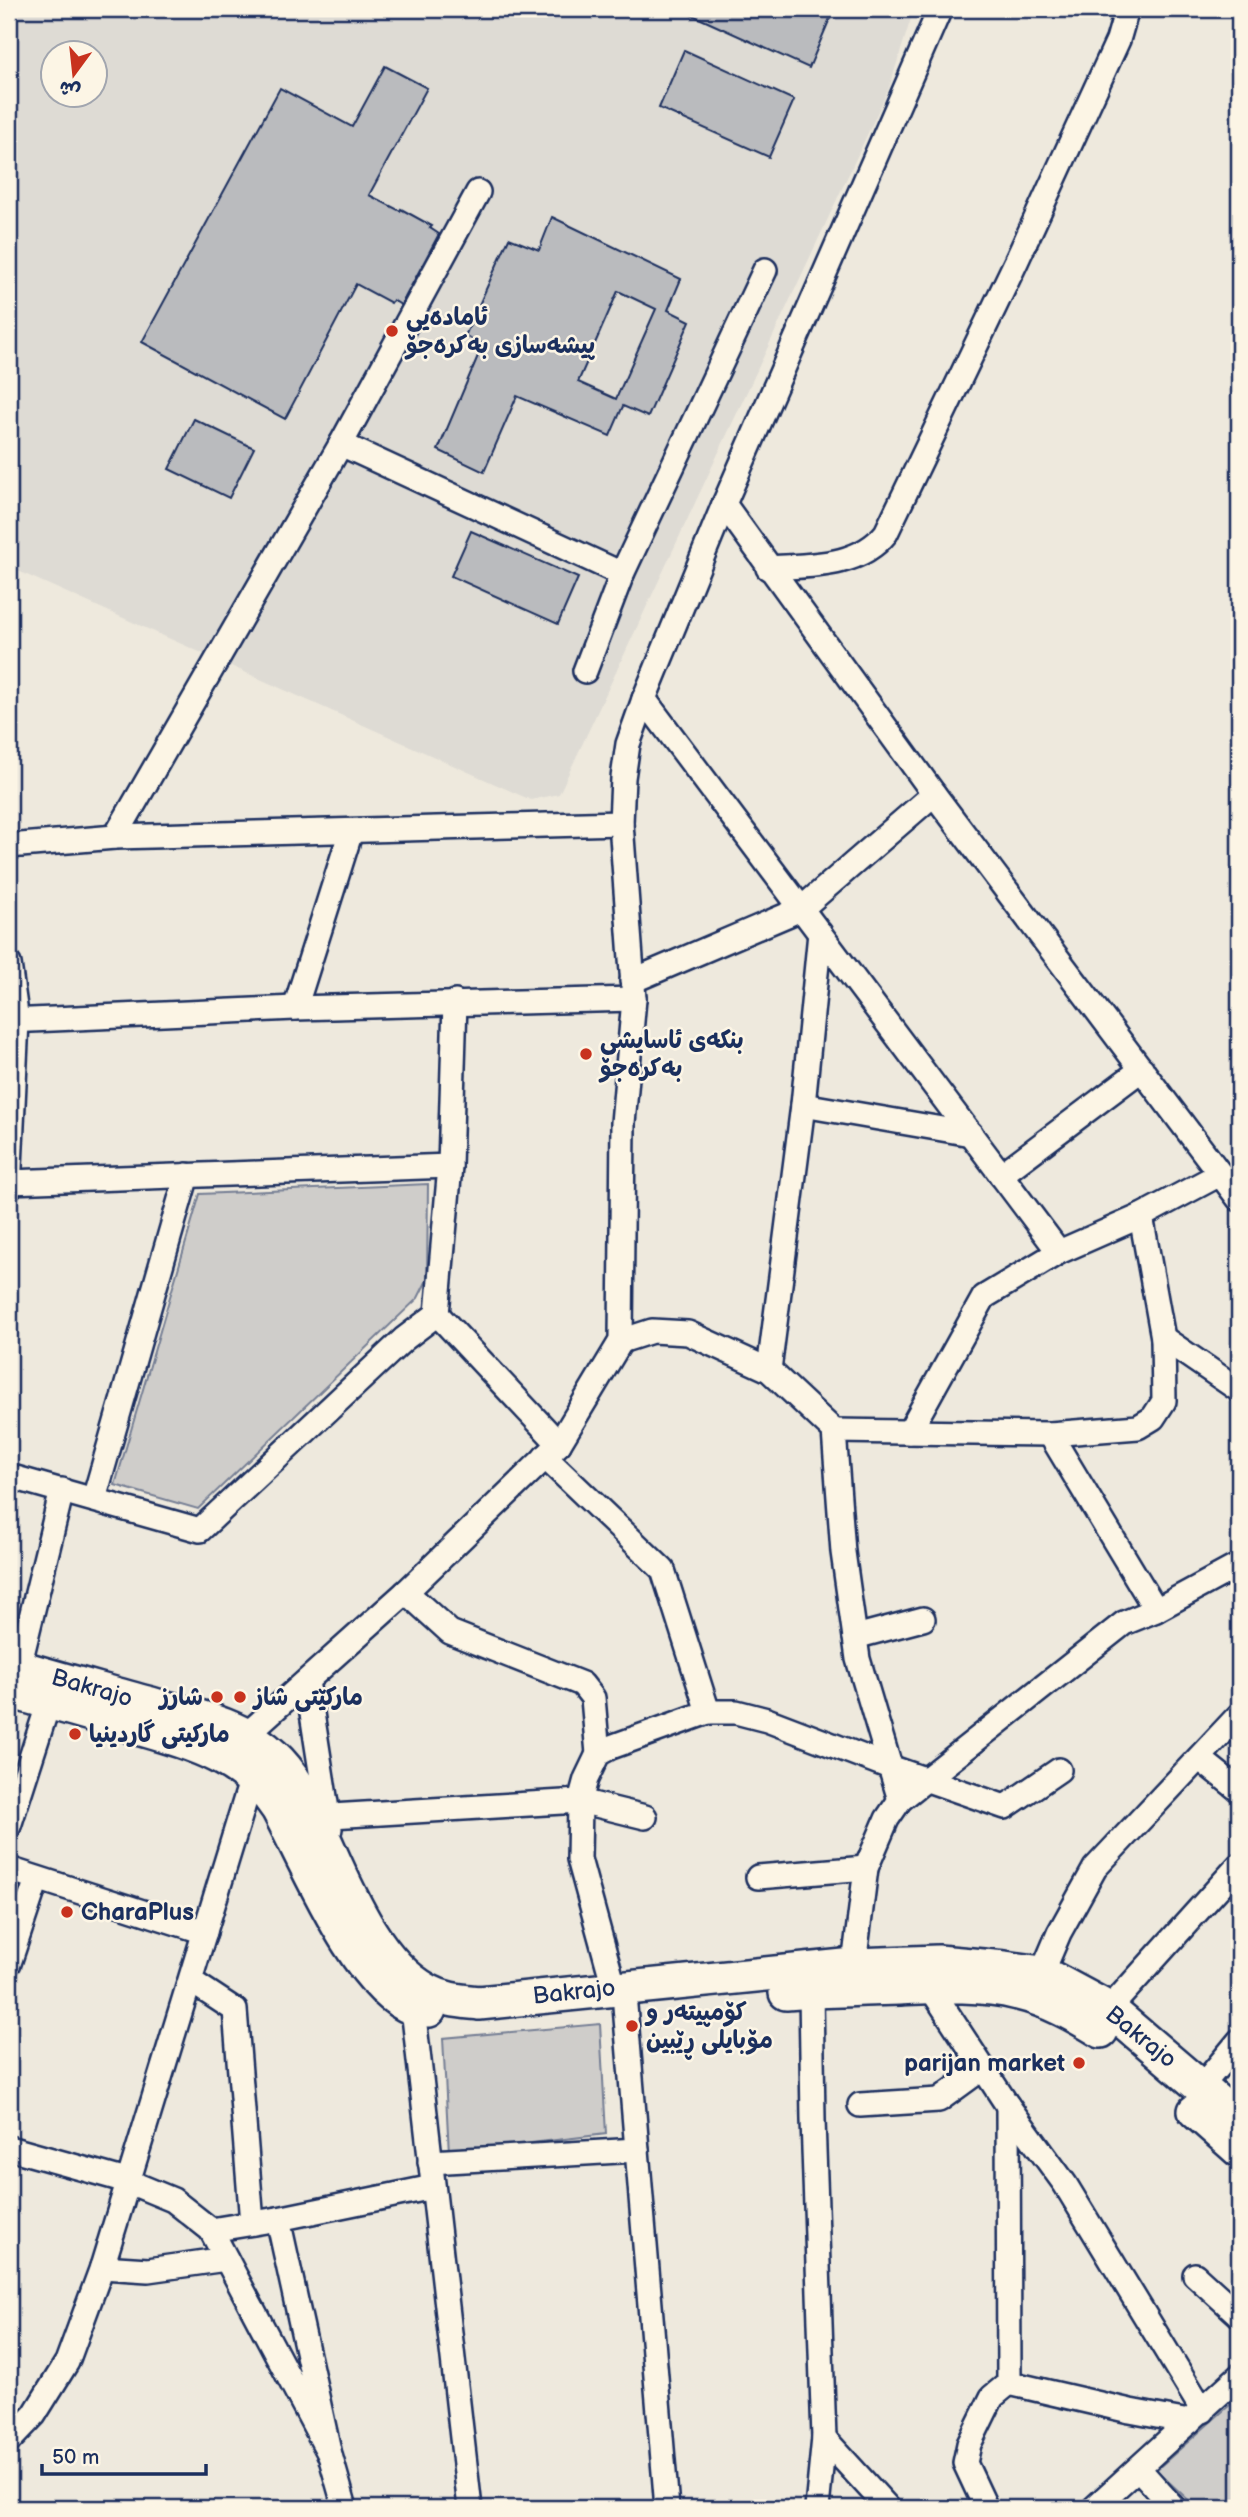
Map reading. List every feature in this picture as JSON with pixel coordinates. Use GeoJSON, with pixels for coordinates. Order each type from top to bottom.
{"type":"FeatureCollection","features":[{"type":"Feature","properties":{"kind":"street"},"geometry":{"type":"LineString","coordinates":[[243,1746],[272,1712],[406,1591],[552,1451],[621,1341],[623,1123],[633,990],[621,823],[628,744],[724,504],[940,9]]}},
{"type":"Feature","properties":{"kind":"street"},"geometry":{"type":"LineString","coordinates":[[768,568],[827,564],[848,559],[864,554],[886,533],[1113,52],[1127,9]]}},
{"type":"Feature","properties":{"kind":"street"},"geometry":{"type":"LineString","coordinates":[[115,837],[341,444],[478,192]]}},
{"type":"Feature","properties":{"kind":"street"},"geometry":{"type":"LineString","coordinates":[[585,671],[622,574],[765,270]]}},
{"type":"Feature","properties":{"kind":"street"},"geometry":{"type":"LineString","coordinates":[[341,444],[622,574]]}},
{"type":"Feature","properties":{"kind":"street"},"geometry":{"type":"LineString","coordinates":[[724,504],[934,794],[1239,1199]]}},
{"type":"Feature","properties":{"kind":"street"},"geometry":{"type":"LineString","coordinates":[[644,699],[1059,1252]]}},
{"type":"Feature","properties":{"kind":"street"},"geometry":{"type":"LineString","coordinates":[[13,1021],[455,1002],[633,990],[801,909],[934,794]]}},
{"type":"Feature","properties":{"kind":"street"},"geometry":{"type":"LineString","coordinates":[[9,846],[115,837],[621,823]]}},
{"type":"Feature","properties":{"kind":"street"},"geometry":{"type":"LineString","coordinates":[[295,1007],[351,831]]}},
{"type":"Feature","properties":{"kind":"street"},"geometry":{"type":"LineString","coordinates":[[769,1370],[803,1105],[820,933]]}},
{"type":"Feature","properties":{"kind":"street"},"geometry":{"type":"LineString","coordinates":[[9,964],[13,1021],[9,1184],[450,1166]]}},
{"type":"Feature","properties":{"kind":"street"},"geometry":{"type":"LineString","coordinates":[[455,1002],[450,1166],[437,1314],[552,1451],[663,1570],[708,1712]]}},
{"type":"Feature","properties":{"kind":"street"},"geometry":{"type":"LineString","coordinates":[[1001,1175],[1142,1069]]}},
{"type":"Feature","properties":{"kind":"street"},"geometry":{"type":"LineString","coordinates":[[803,1105],[971,1134]]}},
{"type":"Feature","properties":{"kind":"street"},"geometry":{"type":"LineString","coordinates":[[909,1432],[985,1297],[1059,1252],[1141,1216],[1220,1174]]}},
{"type":"Feature","properties":{"kind":"street"},"geometry":{"type":"LineString","coordinates":[[94,1499],[187,1175]]}},
{"type":"Feature","properties":{"kind":"street"},"geometry":{"type":"LineString","coordinates":[[621,1341],[652,1331],[688,1333],[769,1370],[834,1431],[1050,1434],[1138,1427],[1153,1418],[1164,1401],[1163,1338],[1141,1216]]}},
{"type":"Feature","properties":{"kind":"street"},"geometry":{"type":"LineString","coordinates":[[9,1476],[200,1530],[404,1339],[437,1314]]}},
{"type":"Feature","properties":{"kind":"street"},"geometry":{"type":"LineString","coordinates":[[1163,1338],[1239,1390]]}},
{"type":"Feature","properties":{"kind":"street"},"geometry":{"type":"LineString","coordinates":[[834,1431],[843,1552],[858,1659],[900,1800]]}},
{"type":"Feature","properties":{"kind":"street"},"geometry":{"type":"LineString","coordinates":[[1050,1434],[1156,1610]]}},
{"type":"Feature","properties":{"kind":"street"},"geometry":{"type":"LineString","coordinates":[[12,1674],[62,1490]]}},
{"type":"Feature","properties":{"kind":"street"},"geometry":{"type":"LineString","coordinates":[[854,1965],[866,1868],[887,1819],[900,1800],[1124,1623],[1156,1610],[1239,1565]]}},
{"type":"Feature","properties":{"kind":"street"},"geometry":{"type":"LineString","coordinates":[[406,1591],[450,1632],[582,1684],[593,1698],[598,1754]]}},
{"type":"Feature","properties":{"kind":"street"},"geometry":{"type":"LineString","coordinates":[[855,1637],[923,1619]]}},
{"type":"Feature","properties":{"kind":"street","name":"Bakrajo"},"geometry":{"type":"LineString","coordinates":[[12,1674],[49,1702],[184,1742],[243,1746]]}},
{"type":"Feature","properties":{"kind":"street","name":"Bakrajo"},"geometry":{"type":"LineString","coordinates":[[12,1674],[214,1721],[243,1746],[287,1770],[322,1817],[335,1859],[362,1920],[410,1980],[430,1992],[452,2000],[479,2003],[930,1987],[985,1987],[1018,1993],[1075,2015],[1106,2035],[1239,2150]]}},
{"type":"Feature","properties":{"kind":"street"},"geometry":{"type":"LineString","coordinates":[[307,1681],[322,1817],[580,1801],[645,1817]]}},
{"type":"Feature","properties":{"kind":"street"},"geometry":{"type":"LineString","coordinates":[[9,1826],[49,1702]]}},
{"type":"Feature","properties":{"kind":"street"},"geometry":{"type":"LineString","coordinates":[[667,2508],[637,2150],[619,1996],[579,1859],[580,1801],[591,1764],[598,1754],[611,1746],[708,1712],[753,1715],[1006,1807],[1059,1770]]}},
{"type":"Feature","properties":{"kind":"street"},"geometry":{"type":"LineString","coordinates":[[1042,1973],[1070,1910],[1095,1868],[1239,1715]]}},
{"type":"Feature","properties":{"kind":"street","name":"Bakrajo"},"geometry":{"type":"LineString","coordinates":[[243,1746],[252,1778],[270,1796],[278,1809],[328,1907],[362,1962],[386,1989],[413,2008],[494,2016],[619,1996],[854,1965],[938,1962],[1042,1973],[1109,2009],[1239,2120]]}},
{"type":"Feature","properties":{"kind":"street"},"geometry":{"type":"LineString","coordinates":[[1199,1758],[1239,1790]]}},
{"type":"Feature","properties":{"kind":"street"},"geometry":{"type":"LineString","coordinates":[[9,2441],[34,2415],[67,2362],[102,2267],[252,1778]]}},
{"type":"Feature","properties":{"kind":"street"},"geometry":{"type":"LineString","coordinates":[[1109,2009],[1239,1866]]}},
{"type":"Feature","properties":{"kind":"street"},"geometry":{"type":"LineString","coordinates":[[758,1877],[866,1868]]}},
{"type":"Feature","properties":{"kind":"street"},"geometry":{"type":"LineString","coordinates":[[9,1869],[205,1932]]}},
{"type":"Feature","properties":{"kind":"street"},"geometry":{"type":"LineString","coordinates":[[9,1963],[37,1879]]}},
{"type":"Feature","properties":{"kind":"street"},"geometry":{"type":"LineString","coordinates":[[191,1981],[235,2010],[252,2223]]}},
{"type":"Feature","properties":{"kind":"street"},"geometry":{"type":"LineString","coordinates":[[930,1987],[1008,2106],[1065,2184],[1196,2416]]}},
{"type":"Feature","properties":{"kind":"street"},"geometry":{"type":"LineString","coordinates":[[811,1991],[824,2438],[817,2508]]}},
{"type":"Feature","properties":{"kind":"street"},"geometry":{"type":"LineString","coordinates":[[413,2008],[470,2508]]}},
{"type":"Feature","properties":{"kind":"street"},"geometry":{"type":"LineString","coordinates":[[1201,2087],[1239,2041]]}},
{"type":"Feature","properties":{"kind":"street"},"geometry":{"type":"LineString","coordinates":[[860,2105],[939,2100],[983,2068]]}},
{"type":"Feature","properties":{"kind":"street"},"geometry":{"type":"LineString","coordinates":[[1008,2106],[1009,2383]]}},
{"type":"Feature","properties":{"kind":"street"},"geometry":{"type":"LineString","coordinates":[[9,2148],[127,2181],[173,2200],[211,2230],[330,2455]]}},
{"type":"Feature","properties":{"kind":"street"},"geometry":{"type":"LineString","coordinates":[[430,2162],[637,2150]]}},
{"type":"Feature","properties":{"kind":"street"},"geometry":{"type":"LineString","coordinates":[[211,2230],[433,2188]]}},
{"type":"Feature","properties":{"kind":"street"},"geometry":{"type":"LineString","coordinates":[[278,2219],[330,2455],[345,2508]]}},
{"type":"Feature","properties":{"kind":"street"},"geometry":{"type":"LineString","coordinates":[[102,2267],[148,2270],[226,2259]]}},
{"type":"Feature","properties":{"kind":"street"},"geometry":{"type":"LineString","coordinates":[[1195,2275],[1239,2315]]}},
{"type":"Feature","properties":{"kind":"street"},"geometry":{"type":"LineString","coordinates":[[1094,2508],[1239,2376]]}},
{"type":"Feature","properties":{"kind":"street"},"geometry":{"type":"LineString","coordinates":[[1009,2383],[1130,2411],[1196,2416]]}},
{"type":"Feature","properties":{"kind":"street"},"geometry":{"type":"LineString","coordinates":[[986,2508],[965,2463],[969,2444],[992,2397],[1009,2383]]}},
{"type":"Feature","properties":{"kind":"street"},"geometry":{"type":"LineString","coordinates":[[824,2438],[888,2508]]}},
{"type":"Feature","properties":{"kind":"street"},"geometry":{"type":"LineString","coordinates":[[1139,2469],[1174,2508]]}},
{"type":"Feature","properties":{"kind":"shaded area","name":"ئامادەیی پیشەسازی بەکرەجۆ"},"geometry":{"type":"Polygon","coordinates":[[[9,9],[914,9],[889,88],[559,794],[531,800],[9,567],[9,9]]]}},
{"type":"Feature","properties":{"kind":"shaded area"},"geometry":{"type":"Polygon","coordinates":[[[428,1184],[427,1280],[418,1298],[198,1509],[115,1485],[200,1194],[428,1184]]]}},
{"type":"Feature","properties":{"kind":"shaded area"},"geometry":{"type":"Polygon","coordinates":[[[600,2024],[606,2134],[449,2153],[443,2038],[600,2024]]]}},
{"type":"Feature","properties":{"kind":"shaded area"},"geometry":{"type":"Polygon","coordinates":[[[1239,2397],[1239,2508],[1197,2508],[1156,2470],[1239,2397]]]}},
{"type":"Feature","properties":{"kind":"building"},"geometry":{"type":"Polygon","coordinates":[[[679,9],[834,9],[809,68],[679,9]]]}},
{"type":"Feature","properties":{"kind":"building"},"geometry":{"type":"Polygon","coordinates":[[[684,50],[794,100],[769,157],[659,108],[684,50]]]}},
{"type":"Feature","properties":{"kind":"building"},"geometry":{"type":"Polygon","coordinates":[[[385,66],[427,88],[369,195],[432,226],[430,228],[439,234],[401,305],[393,300],[391,303],[356,284],[285,419],[142,342],[280,88],[352,127],[385,66]]]}},
{"type":"Feature","properties":{"kind":"building"},"geometry":{"type":"Polygon","coordinates":[[[552,217],[681,279],[668,310],[690,321],[648,417],[623,406],[610,436],[517,396],[484,472],[438,450],[483,344],[465,336],[509,238],[539,250],[552,217]],[[618,291],[578,382],[616,399],[656,309],[618,291]]]}},
{"type":"Feature","properties":{"kind":"building"},"geometry":{"type":"Polygon","coordinates":[[[194,419],[254,448],[229,498],[169,469],[194,419]]]}},
{"type":"Feature","properties":{"kind":"building"},"geometry":{"type":"Polygon","coordinates":[[[471,531],[578,578],[558,624],[451,576],[471,531]]]}},
{"type":"Feature","properties":{"kind":"place","name":"ئامادەیی پیشەسازی بەکرەجۆ"},"geometry":{"type":"Point","coordinates":[392,331]}},
{"type":"Feature","properties":{"kind":"place","name":"بنکەی ئاسایشی بەکرەجۆ"},"geometry":{"type":"Point","coordinates":[586,1054]}},
{"type":"Feature","properties":{"kind":"place","name":"شارز"},"geometry":{"type":"Point","coordinates":[217,1697]}},
{"type":"Feature","properties":{"kind":"place","name":"مارکێتی شاز"},"geometry":{"type":"Point","coordinates":[240,1697]}},
{"type":"Feature","properties":{"kind":"place","name":"مارکیتی گاردینیا"},"geometry":{"type":"Point","coordinates":[75,1734]}},
{"type":"Feature","properties":{"kind":"place","name":"CharaPlus"},"geometry":{"type":"Point","coordinates":[67,1912]}},
{"type":"Feature","properties":{"kind":"place","name":"کۆمپیتەر و مۆبایلی ڕێبین"},"geometry":{"type":"Point","coordinates":[632,2026]}},
{"type":"Feature","properties":{"kind":"place","name":"parijan market"},"geometry":{"type":"Point","coordinates":[1079,2063]}}]}
